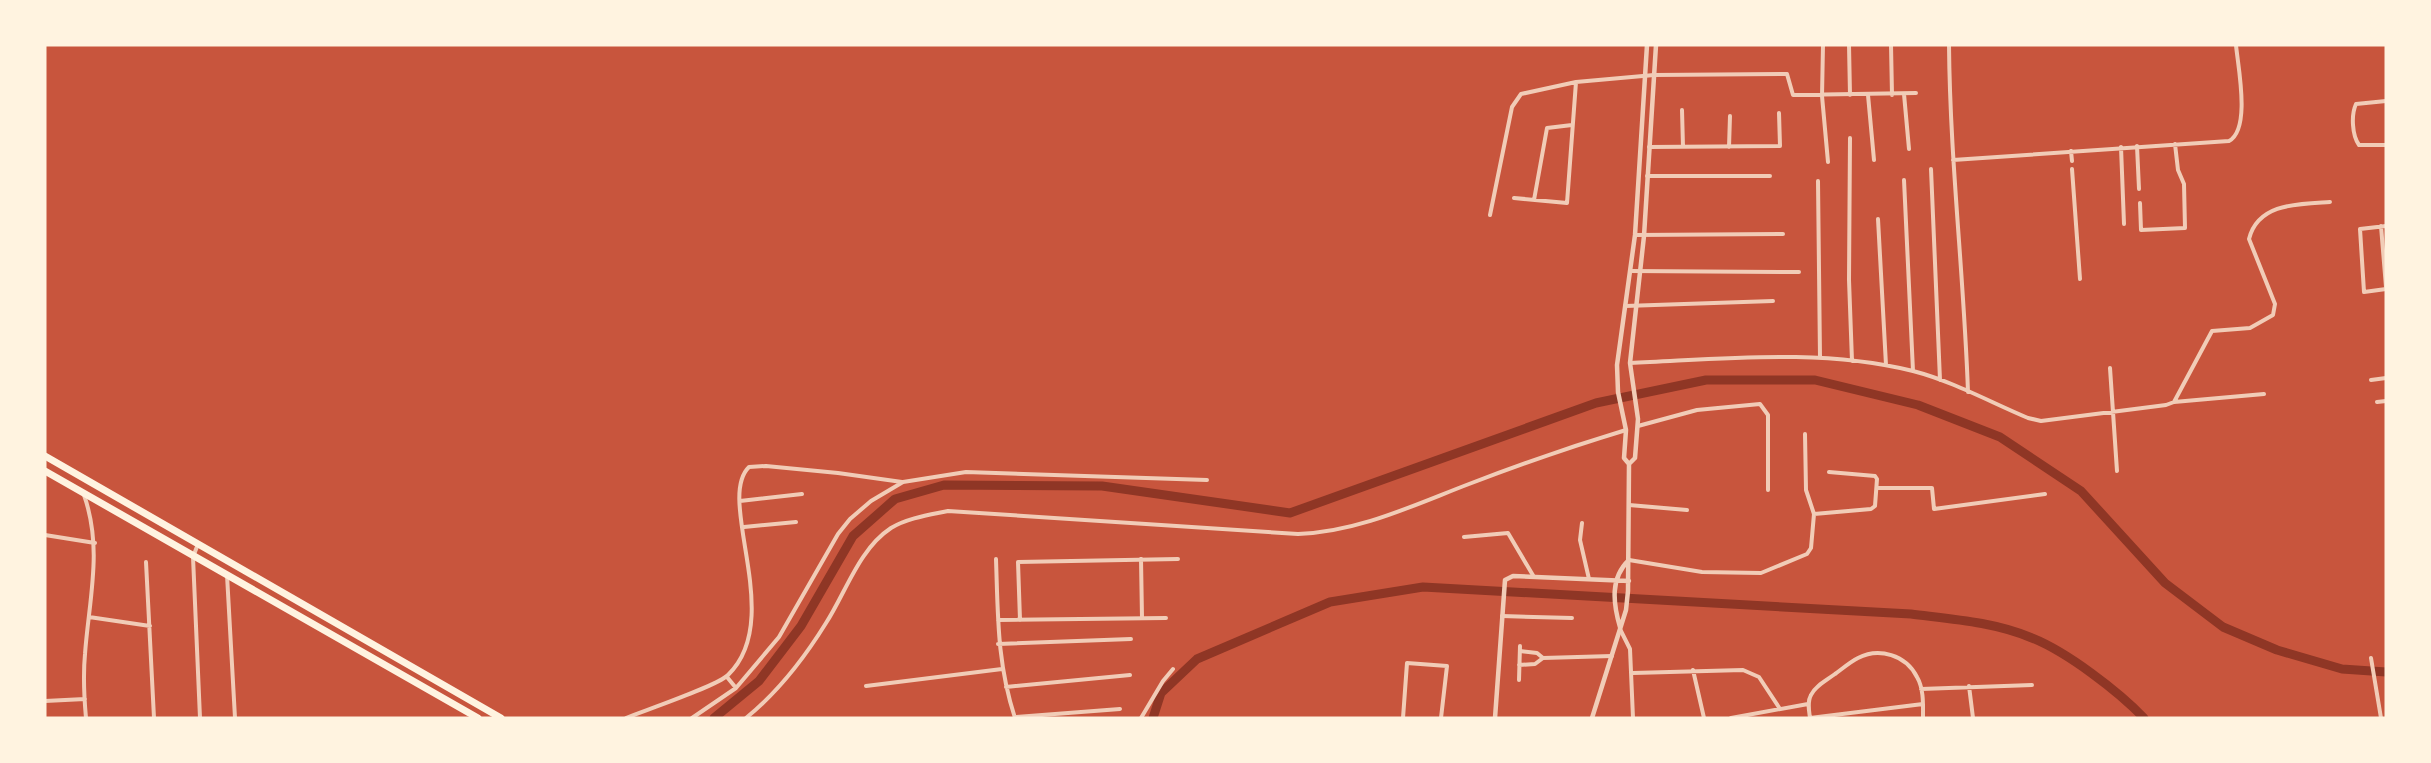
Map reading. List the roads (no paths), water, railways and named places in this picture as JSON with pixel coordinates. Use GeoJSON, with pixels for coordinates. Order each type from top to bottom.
{"type":"FeatureCollection","features":[{"type":"Feature","properties":{"kind":"highway"},"geometry":{"type":"LineString","coordinates":[[45,456],[409,663],[501,718]]}},
{"type":"Feature","properties":{"kind":"highway"},"geometry":{"type":"LineString","coordinates":[[45,471],[478,718]]}},
{"type":"Feature","properties":{"kind":"street"},"geometry":{"type":"LineString","coordinates":[[1592,718],[1626,610],[1629,581],[1629,464],[1624,458],[1626,430],[1618,392],[1617,365],[1635,235],[1647,45]]}},
{"type":"Feature","properties":{"kind":"street"},"geometry":{"type":"LineString","coordinates":[[1629,464],[1635,458],[1638,426],[1629,363],[1644,236],[1656,45]]}},
{"type":"Feature","properties":{"kind":"street"},"geometry":{"type":"LineString","coordinates":[[1823,45],[1822,96],[1828,162]]}},
{"type":"Feature","properties":{"kind":"street"},"geometry":{"type":"LineString","coordinates":[[1849,45],[1850,95]]}},
{"type":"Feature","properties":{"kind":"street"},"geometry":{"type":"LineString","coordinates":[[1891,45],[1892,95]]}},
{"type":"Feature","properties":{"kind":"street"},"geometry":{"type":"LineString","coordinates":[[1949,45],[1953,160],[1965,297],[1968,392]]}},
{"type":"Feature","properties":{"kind":"street"},"geometry":{"type":"LineString","coordinates":[[1953,160],[2229,141],[2239,132],[2242,113],[2236,45]]}},
{"type":"Feature","properties":{"kind":"street"},"geometry":{"type":"LineString","coordinates":[[1490,215],[1516,99],[1521,93],[1576,82],[1654,75],[1786,74],[1793,95],[1916,93]]}},
{"type":"Feature","properties":{"kind":"street"},"geometry":{"type":"LineString","coordinates":[[1514,198],[1567,202],[1576,82]]}},
{"type":"Feature","properties":{"kind":"street"},"geometry":{"type":"LineString","coordinates":[[1904,94],[1909,149]]}},
{"type":"Feature","properties":{"kind":"street"},"geometry":{"type":"LineString","coordinates":[[1868,95],[1874,160]]}},
{"type":"Feature","properties":{"kind":"street"},"geometry":{"type":"LineString","coordinates":[[2386,101],[2356,104],[2353,113],[2355,139],[2359,145],[2386,145]]}},
{"type":"Feature","properties":{"kind":"street"},"geometry":{"type":"LineString","coordinates":[[1682,111],[1683,147]]}},
{"type":"Feature","properties":{"kind":"street"},"geometry":{"type":"LineString","coordinates":[[1649,147],[1780,146],[1779,113]]}},
{"type":"Feature","properties":{"kind":"street"},"geometry":{"type":"LineString","coordinates":[[1729,147],[1730,116]]}},
{"type":"Feature","properties":{"kind":"street"},"geometry":{"type":"LineString","coordinates":[[1534,200],[1547,128],[1572,125]]}},
{"type":"Feature","properties":{"kind":"street"},"geometry":{"type":"LineString","coordinates":[[1850,138],[1852,361]]}},
{"type":"Feature","properties":{"kind":"street"},"geometry":{"type":"LineString","coordinates":[[2140,203],[2141,230],[2185,228],[2184,184],[2178,170],[2175,144]]}},
{"type":"Feature","properties":{"kind":"street"},"geometry":{"type":"LineString","coordinates":[[2137,146],[2139,189]]}},
{"type":"Feature","properties":{"kind":"street"},"geometry":{"type":"LineString","coordinates":[[2121,147],[2124,224]]}},
{"type":"Feature","properties":{"kind":"street"},"geometry":{"type":"LineString","coordinates":[[2071,151],[2072,161]]}},
{"type":"Feature","properties":{"kind":"street"},"geometry":{"type":"LineString","coordinates":[[1931,169],[1940,380]]}},
{"type":"Feature","properties":{"kind":"street"},"geometry":{"type":"LineString","coordinates":[[2072,169],[2080,279]]}},
{"type":"Feature","properties":{"kind":"street"},"geometry":{"type":"LineString","coordinates":[[1647,176],[1770,176]]}},
{"type":"Feature","properties":{"kind":"street"},"geometry":{"type":"LineString","coordinates":[[1904,180],[1913,371]]}},
{"type":"Feature","properties":{"kind":"street"},"geometry":{"type":"LineString","coordinates":[[1818,181],[1820,358]]}},
{"type":"Feature","properties":{"kind":"street"},"geometry":{"type":"LineString","coordinates":[[2174,402],[2212,331],[2250,328],[2273,315],[2275,304],[2249,239],[2258,218],[2272,210],[2296,204],[2330,202]]}},
{"type":"Feature","properties":{"kind":"street"},"geometry":{"type":"LineString","coordinates":[[1878,219],[1886,365]]}},
{"type":"Feature","properties":{"kind":"street"},"geometry":{"type":"LineString","coordinates":[[2383,226],[2384,246],[2386,288],[2364,292],[2360,229],[2383,226]]}},
{"type":"Feature","properties":{"kind":"street"},"geometry":{"type":"LineString","coordinates":[[1635,235],[1783,234]]}},
{"type":"Feature","properties":{"kind":"street"},"geometry":{"type":"LineString","coordinates":[[1630,271],[1799,272]]}},
{"type":"Feature","properties":{"kind":"street"},"geometry":{"type":"LineString","coordinates":[[1625,306],[1773,301]]}},
{"type":"Feature","properties":{"kind":"street"},"geometry":{"type":"LineString","coordinates":[[1629,363],[1754,357],[1820,358],[1886,365],[1940,380],[2041,421],[2174,402],[2264,394]]}},
{"type":"Feature","properties":{"kind":"street"},"geometry":{"type":"LineString","coordinates":[[2110,368],[2117,471]]}},
{"type":"Feature","properties":{"kind":"street"},"geometry":{"type":"LineString","coordinates":[[2371,380],[2386,378]]}},
{"type":"Feature","properties":{"kind":"street"},"geometry":{"type":"LineString","coordinates":[[2376,402],[2386,400]]}},
{"type":"Feature","properties":{"kind":"street"},"geometry":{"type":"LineString","coordinates":[[1638,426],[1697,410],[1760,404],[1768,415],[1768,490]]}},
{"type":"Feature","properties":{"kind":"street"},"geometry":{"type":"LineString","coordinates":[[746,718],[791,673],[826,624],[872,544],[892,528],[920,516],[948,511],[1298,534],[1322,533],[1382,517],[1546,454],[1626,430]]}},
{"type":"Feature","properties":{"kind":"street"},"geometry":{"type":"LineString","coordinates":[[1629,560],[1716,573],[1761,573],[1810,552],[1814,514],[1806,490],[1805,434]]}},
{"type":"Feature","properties":{"kind":"street"},"geometry":{"type":"LineString","coordinates":[[626,718],[727,677],[740,660],[752,622],[753,597],[740,501],[742,480],[749,467],[838,472],[903,482],[966,472],[1207,480]]}},
{"type":"Feature","properties":{"kind":"street"},"geometry":{"type":"LineString","coordinates":[[1814,514],[1873,508],[1875,476],[1829,472]]}},
{"type":"Feature","properties":{"kind":"street"},"geometry":{"type":"LineString","coordinates":[[692,718],[736,688],[779,637],[838,534],[850,519],[871,501],[903,482]]}},
{"type":"Feature","properties":{"kind":"street"},"geometry":{"type":"LineString","coordinates":[[1876,488],[1932,488],[1934,509],[2045,494]]}},
{"type":"Feature","properties":{"kind":"street"},"geometry":{"type":"LineString","coordinates":[[82,491],[91,516],[95,543],[83,679],[86,718]]}},
{"type":"Feature","properties":{"kind":"street"},"geometry":{"type":"LineString","coordinates":[[740,501],[802,495]]}},
{"type":"Feature","properties":{"kind":"street"},"geometry":{"type":"LineString","coordinates":[[1629,505],[1688,510]]}},
{"type":"Feature","properties":{"kind":"street"},"geometry":{"type":"LineString","coordinates":[[744,527],[796,522]]}},
{"type":"Feature","properties":{"kind":"street"},"geometry":{"type":"LineString","coordinates":[[1582,523],[1580,540],[1589,579]]}},
{"type":"Feature","properties":{"kind":"street"},"geometry":{"type":"LineString","coordinates":[[1464,537],[1508,533],[1534,577]]}},
{"type":"Feature","properties":{"kind":"street"},"geometry":{"type":"LineString","coordinates":[[45,535],[95,543]]}},
{"type":"Feature","properties":{"kind":"street"},"geometry":{"type":"LineString","coordinates":[[198,544],[193,557],[200,718]]}},
{"type":"Feature","properties":{"kind":"street"},"geometry":{"type":"LineString","coordinates":[[996,559],[998,644],[1006,687],[1015,718],[1120,709]]}},
{"type":"Feature","properties":{"kind":"street"},"geometry":{"type":"LineString","coordinates":[[1141,559],[1142,618]]}},
{"type":"Feature","properties":{"kind":"street"},"geometry":{"type":"LineString","coordinates":[[1020,620],[1018,562],[1178,559]]}},
{"type":"Feature","properties":{"kind":"street"},"geometry":{"type":"LineString","coordinates":[[1629,560],[1620,569],[1615,581],[1615,610],[1620,629],[1630,649],[1633,673],[1633,718]]}},
{"type":"Feature","properties":{"kind":"street"},"geometry":{"type":"LineString","coordinates":[[146,562],[154,718]]}},
{"type":"Feature","properties":{"kind":"street"},"geometry":{"type":"LineString","coordinates":[[227,575],[235,718]]}},
{"type":"Feature","properties":{"kind":"street"},"geometry":{"type":"LineString","coordinates":[[1495,718],[1503,584],[1509,577],[1629,581]]}},
{"type":"Feature","properties":{"kind":"street"},"geometry":{"type":"LineString","coordinates":[[1501,616],[1572,618]]}},
{"type":"Feature","properties":{"kind":"street"},"geometry":{"type":"LineString","coordinates":[[88,617],[150,626]]}},
{"type":"Feature","properties":{"kind":"street"},"geometry":{"type":"LineString","coordinates":[[998,620],[1166,618]]}},
{"type":"Feature","properties":{"kind":"street"},"geometry":{"type":"LineString","coordinates":[[998,644],[1131,639]]}},
{"type":"Feature","properties":{"kind":"street"},"geometry":{"type":"LineString","coordinates":[[1519,680],[1520,648],[1537,653],[1543,658]]}},
{"type":"Feature","properties":{"kind":"street"},"geometry":{"type":"LineString","coordinates":[[1923,704],[1810,718],[1808,704],[1811,694],[1817,687],[1857,658],[1875,653],[1889,654],[1904,661],[1917,676],[1921,689],[1923,704],[1923,718]]}},
{"type":"Feature","properties":{"kind":"street"},"geometry":{"type":"LineString","coordinates":[[1520,665],[1535,664],[1543,658],[1612,656]]}},
{"type":"Feature","properties":{"kind":"street"},"geometry":{"type":"LineString","coordinates":[[2371,658],[2381,718]]}},
{"type":"Feature","properties":{"kind":"street"},"geometry":{"type":"LineString","coordinates":[[1511,659],[1520,659]]}},
{"type":"Feature","properties":{"kind":"street"},"geometry":{"type":"LineString","coordinates":[[1403,718],[1407,663],[1447,666],[1441,718]]}},
{"type":"Feature","properties":{"kind":"street"},"geometry":{"type":"LineString","coordinates":[[866,686],[1002,669]]}},
{"type":"Feature","properties":{"kind":"street"},"geometry":{"type":"LineString","coordinates":[[1141,718],[1162,681],[1173,669]]}},
{"type":"Feature","properties":{"kind":"street"},"geometry":{"type":"LineString","coordinates":[[1633,673],[1724,669],[1752,673],[1767,685],[1780,709]]}},
{"type":"Feature","properties":{"kind":"street"},"geometry":{"type":"LineString","coordinates":[[1693,670],[1704,718]]}},
{"type":"Feature","properties":{"kind":"street"},"geometry":{"type":"LineString","coordinates":[[1006,687],[1130,675]]}},
{"type":"Feature","properties":{"kind":"street"},"geometry":{"type":"LineString","coordinates":[[727,677],[736,688]]}},
{"type":"Feature","properties":{"kind":"street"},"geometry":{"type":"LineString","coordinates":[[1921,689],[2032,685]]}},
{"type":"Feature","properties":{"kind":"street"},"geometry":{"type":"LineString","coordinates":[[1969,686],[1973,718]]}},
{"type":"Feature","properties":{"kind":"street"},"geometry":{"type":"LineString","coordinates":[[45,701],[85,699]]}},
{"type":"Feature","properties":{"kind":"street"},"geometry":{"type":"LineString","coordinates":[[1731,718],[1808,704]]}},
{"type":"Feature","properties":{"kind":"waterway"},"geometry":{"type":"LineString","coordinates":[[714,718],[759,681],[801,626],[853,536],[895,499],[944,485],[1102,486],[1290,513],[1596,403],[1706,380],[1815,380],[1918,405],[2000,437],[2081,491],[2165,583],[2223,627],[2277,650],[2342,669],[2386,672]]}},
{"type":"Feature","properties":{"kind":"waterway"},"geometry":{"type":"LineString","coordinates":[[1153,718],[1161,693],[1197,659],[1330,602],[1423,587],[1911,614],[1973,622],[2003,628],[2046,644],[2076,662],[2144,718]]}}]}
